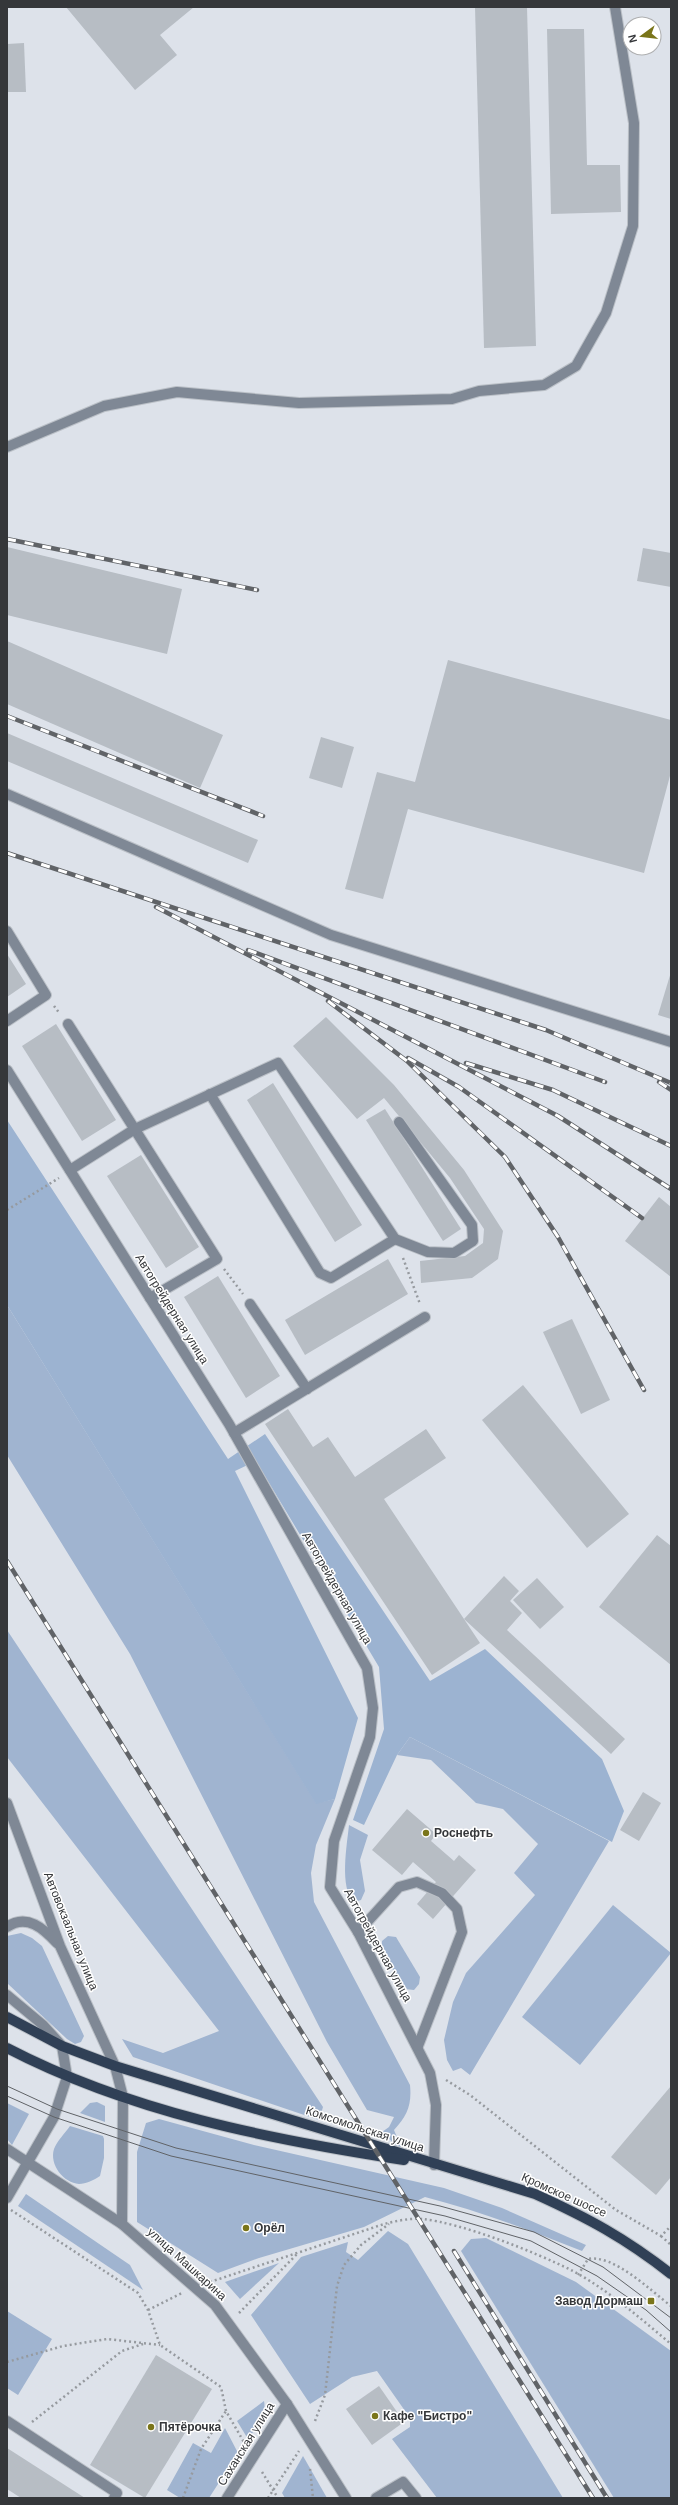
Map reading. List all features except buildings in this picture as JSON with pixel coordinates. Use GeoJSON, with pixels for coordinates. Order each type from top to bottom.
{"type":"FeatureCollection","features":[{"type":"Feature","properties":{"kind":"main road","name":"Комсомольская улица"},"geometry":{"type":"LineString","coordinates":[[7,2017],[62,2046],[115,2066],[303,2122],[434,2165]]}},
{"type":"Feature","properties":{"kind":"main road","name":"Комсомольская улица"},"geometry":{"type":"LineString","coordinates":[[7,2048],[67,2077],[123,2097],[201,2120],[300,2144],[434,2165]]}},
{"type":"Feature","properties":{"kind":"main road","name":"Кромское шоссе"},"geometry":{"type":"LineString","coordinates":[[434,2165],[487,2178],[529,2192],[591,2220],[637,2247],[671,2274]]}},
{"type":"Feature","properties":{"kind":"street"},"geometry":{"type":"LineString","coordinates":[[7,448],[39,432],[104,406],[177,392],[299,403],[452,399],[479,391],[544,385],[576,366],[606,313],[633,226],[634,122],[615,7]]}},
{"type":"Feature","properties":{"kind":"street"},"geometry":{"type":"LineString","coordinates":[[7,794],[331,935],[671,1042]]}},
{"type":"Feature","properties":{"kind":"street"},"geometry":{"type":"LineString","coordinates":[[7,931],[46,995],[7,1021]]}},
{"type":"Feature","properties":{"kind":"street"},"geometry":{"type":"LineString","coordinates":[[68,1024],[217,1259],[150,1298]]}},
{"type":"Feature","properties":{"kind":"street"},"geometry":{"type":"LineString","coordinates":[[70,1170],[135,1129],[278,1063],[395,1239],[428,1252],[454,1253],[473,1241],[472,1225],[399,1122]]}},
{"type":"Feature","properties":{"kind":"street","name":"Автогрейдерная улица"},"geometry":{"type":"LineString","coordinates":[[7,1070],[234,1433],[367,1668],[373,1708],[370,1737],[334,1841],[330,1887],[358,1932],[418,2046],[430,2073],[436,2105],[434,2165]]}},
{"type":"Feature","properties":{"kind":"street"},"geometry":{"type":"LineString","coordinates":[[210,1094],[320,1272],[331,1278],[395,1239]]}},
{"type":"Feature","properties":{"kind":"street"},"geometry":{"type":"LineString","coordinates":[[250,1304],[307,1389]]}},
{"type":"Feature","properties":{"kind":"street"},"geometry":{"type":"LineString","coordinates":[[234,1433],[424,1318]]}},
{"type":"Feature","properties":{"kind":"street","name":"Автовокзальная улица"},"geometry":{"type":"LineString","coordinates":[[7,1803],[60,1946],[115,2066],[123,2097],[124,2140],[122,2224]]}},
{"type":"Feature","properties":{"kind":"street"},"geometry":{"type":"LineString","coordinates":[[358,1932],[399,1887],[417,1882],[442,1893],[457,1910],[462,1932],[418,2046]]}},
{"type":"Feature","properties":{"kind":"street"},"geometry":{"type":"LineString","coordinates":[[7,1927],[22,1921],[32,1922],[46,1931],[60,1946]]}},
{"type":"Feature","properties":{"kind":"street"},"geometry":{"type":"LineString","coordinates":[[7,1995],[43,2025],[62,2046],[67,2077],[54,2117],[29,2164],[7,2198]]}},
{"type":"Feature","properties":{"kind":"street","name":"улица Машкарина"},"geometry":{"type":"LineString","coordinates":[[7,2149],[122,2224],[215,2305],[287,2404],[346,2498]]}},
{"type":"Feature","properties":{"kind":"street","name":"Саханская улица"},"geometry":{"type":"LineString","coordinates":[[228,2498],[287,2404]]}},
{"type":"Feature","properties":{"kind":"street"},"geometry":{"type":"LineString","coordinates":[[7,2421],[119,2496]]}},
{"type":"Feature","properties":{"kind":"street"},"geometry":{"type":"LineString","coordinates":[[376,2498],[403,2482],[416,2498]]}},
{"type":"Feature","properties":{"kind":"path"},"geometry":{"type":"LineString","coordinates":[[46,995],[68,1024]]}},
{"type":"Feature","properties":{"kind":"path"},"geometry":{"type":"LineString","coordinates":[[7,1210],[70,1170]]}},
{"type":"Feature","properties":{"kind":"path"},"geometry":{"type":"LineString","coordinates":[[395,1239],[412,1277],[424,1318]]}},
{"type":"Feature","properties":{"kind":"path"},"geometry":{"type":"LineString","coordinates":[[217,1259],[250,1304]]}},
{"type":"Feature","properties":{"kind":"path"},"geometry":{"type":"LineString","coordinates":[[430,2073],[455,2085],[470,2095],[616,2210],[661,2236],[671,2245]]}},
{"type":"Feature","properties":{"kind":"path"},"geometry":{"type":"LineString","coordinates":[[9,2209],[138,2293],[148,2310],[160,2345]]}},
{"type":"Feature","properties":{"kind":"path"},"geometry":{"type":"LineString","coordinates":[[148,2310],[195,2287],[298,2252],[391,2222],[423,2219],[467,2230],[514,2247],[578,2275],[614,2298],[671,2344]]}},
{"type":"Feature","properties":{"kind":"path"},"geometry":{"type":"LineString","coordinates":[[312,2427],[325,2395],[337,2286],[344,2265],[361,2245],[391,2222]]}},
{"type":"Feature","properties":{"kind":"path"},"geometry":{"type":"LineString","coordinates":[[661,2236],[671,2226]]}},
{"type":"Feature","properties":{"kind":"path"},"geometry":{"type":"LineString","coordinates":[[228,2324],[298,2252]]}},
{"type":"Feature","properties":{"kind":"path"},"geometry":{"type":"LineString","coordinates":[[578,2275],[588,2259],[597,2258],[614,2264],[634,2277],[671,2306]]}},
{"type":"Feature","properties":{"kind":"path"},"geometry":{"type":"LineString","coordinates":[[7,2362],[63,2346],[95,2341],[106,2340],[160,2345],[221,2387],[226,2411],[247,2447]]}},
{"type":"Feature","properties":{"kind":"path"},"geometry":{"type":"LineString","coordinates":[[21,2431],[122,2351],[145,2343]]}},
{"type":"Feature","properties":{"kind":"path"},"geometry":{"type":"LineString","coordinates":[[183,2498],[201,2449],[226,2411]]}},
{"type":"Feature","properties":{"kind":"path"},"geometry":{"type":"LineString","coordinates":[[268,2498],[299,2451]]}},
{"type":"Feature","properties":{"kind":"path"},"geometry":{"type":"LineString","coordinates":[[262,2472],[278,2498]]}},
{"type":"Feature","properties":{"kind":"shaded area"},"geometry":{"type":"Polygon","coordinates":[[[7,1120],[228,1459],[265,1434],[430,1681],[485,1649],[602,1759],[624,1811],[612,1842],[410,1737],[397,1755],[364,1825],[353,1820],[384,1729],[379,1667],[256,1461],[235,1471],[358,1718],[335,1799],[316,1804],[7,1305],[7,1120]]]}},
{"type":"Feature","properties":{"kind":"shaded area"},"geometry":{"type":"Polygon","coordinates":[[[7,1305],[316,1803],[335,1799],[316,1845],[311,1873],[314,1902],[410,2085],[408,2110],[394,2130],[403,2152],[382,2132],[389,2127],[394,2117],[367,2110],[327,2042],[130,1654],[7,1455],[7,1305]]]}},
{"type":"Feature","properties":{"kind":"shaded area"},"geometry":{"type":"Polygon","coordinates":[[[7,1630],[323,2107],[319,2120],[133,2057],[122,2039],[163,2053],[219,2031],[7,1757],[7,1630]]]}},
{"type":"Feature","properties":{"kind":"shaded area"},"geometry":{"type":"Polygon","coordinates":[[[410,1737],[609,1841],[470,2075],[461,2068],[453,2071],[447,2060],[444,2040],[453,2002],[466,1973],[535,1895],[514,1873],[538,1844],[503,1809],[476,1803],[431,1760],[397,1755],[410,1737]]]}},
{"type":"Feature","properties":{"kind":"shaded area"},"geometry":{"type":"Polygon","coordinates":[[[349,1825],[368,1835],[360,1860],[365,1891],[361,1900],[354,1902],[349,1895],[345,1877],[349,1825]]]}},
{"type":"Feature","properties":{"kind":"shaded area"},"geometry":{"type":"Polygon","coordinates":[[[613,1905],[671,1953],[580,2065],[522,2017],[613,1905]]]}},
{"type":"Feature","properties":{"kind":"shaded area"},"geometry":{"type":"Polygon","coordinates":[[[21,1933],[32,1938],[42,1946],[84,2036],[81,2042],[75,2044],[67,2039],[7,1983],[7,1936],[21,1933]]]}},
{"type":"Feature","properties":{"kind":"shaded area"},"geometry":{"type":"Polygon","coordinates":[[[388,1936],[396,1937],[420,1977],[419,1984],[414,1990],[405,1989],[382,1952],[382,1941],[388,1936]]]}},
{"type":"Feature","properties":{"kind":"shaded area"},"geometry":{"type":"Polygon","coordinates":[[[97,2102],[105,2106],[105,2122],[80,2113],[90,2103],[97,2102]]]}},
{"type":"Feature","properties":{"kind":"shaded area"},"geometry":{"type":"Polygon","coordinates":[[[7,2103],[29,2114],[12,2145],[7,2139],[7,2103]]]}},
{"type":"Feature","properties":{"kind":"shaded area"},"geometry":{"type":"Polygon","coordinates":[[[159,2119],[254,2145],[444,2188],[502,2208],[586,2245],[582,2251],[504,2221],[425,2197],[364,2227],[259,2258],[218,2273],[137,2222],[137,2152],[146,2123],[159,2119]]]}},
{"type":"Feature","properties":{"kind":"shaded area"},"geometry":{"type":"Polygon","coordinates":[[[70,2126],[103,2136],[104,2139],[104,2158],[100,2176],[93,2180],[79,2184],[73,2183],[63,2177],[56,2167],[53,2155],[55,2146],[70,2126]]]}},
{"type":"Feature","properties":{"kind":"shaded area"},"geometry":{"type":"Polygon","coordinates":[[[26,2194],[130,2265],[143,2290],[18,2206],[26,2194]]]}},
{"type":"Feature","properties":{"kind":"shaded area"},"geometry":{"type":"Polygon","coordinates":[[[388,2231],[408,2244],[563,2498],[437,2498],[392,2439],[410,2427],[410,2418],[377,2371],[352,2377],[310,2404],[251,2315],[301,2257],[348,2242],[346,2252],[358,2260],[388,2231]]]}},
{"type":"Feature","properties":{"kind":"shaded area"},"geometry":{"type":"Polygon","coordinates":[[[486,2238],[576,2282],[671,2351],[671,2498],[614,2498],[461,2251],[471,2239],[486,2238]]]}},
{"type":"Feature","properties":{"kind":"shaded area"},"geometry":{"type":"Polygon","coordinates":[[[279,2263],[240,2299],[225,2282],[279,2263]]]}},
{"type":"Feature","properties":{"kind":"shaded area"},"geometry":{"type":"Polygon","coordinates":[[[7,2311],[52,2339],[18,2395],[7,2388],[7,2311]]]}},
{"type":"Feature","properties":{"kind":"shaded area"},"geometry":{"type":"Polygon","coordinates":[[[264,2401],[264,2412],[248,2439],[237,2421],[264,2401]]]}},
{"type":"Feature","properties":{"kind":"shaded area"},"geometry":{"type":"Polygon","coordinates":[[[225,2428],[238,2453],[209,2498],[180,2498],[167,2490],[193,2443],[211,2453],[225,2428]]]}},
{"type":"Feature","properties":{"kind":"shaded area"},"geometry":{"type":"Polygon","coordinates":[[[303,2456],[327,2498],[285,2498],[282,2493],[303,2456]]]}},
{"type":"Feature","properties":{"kind":"tram line"},"geometry":{"type":"LineString","coordinates":[[7,2086],[57,2109],[176,2148],[440,2206],[534,2232],[603,2267],[671,2318]]}},
{"type":"Feature","properties":{"kind":"tram line"},"geometry":{"type":"LineString","coordinates":[[7,2096],[54,2117],[171,2156],[445,2216],[531,2241],[597,2276],[646,2310],[671,2332]]}},
{"type":"Feature","properties":{"kind":"railway"},"geometry":{"type":"LineString","coordinates":[[7,539],[257,590]]}},
{"type":"Feature","properties":{"kind":"railway"},"geometry":{"type":"LineString","coordinates":[[7,716],[263,816]]}},
{"type":"Feature","properties":{"kind":"railway"},"geometry":{"type":"LineString","coordinates":[[7,853],[546,1030],[671,1083]]}},
{"type":"Feature","properties":{"kind":"railway"},"geometry":{"type":"LineString","coordinates":[[156,907],[558,1116],[671,1189]]}},
{"type":"Feature","properties":{"kind":"railway"},"geometry":{"type":"LineString","coordinates":[[248,950],[605,1082]]}},
{"type":"Feature","properties":{"kind":"railway"},"geometry":{"type":"LineString","coordinates":[[328,1001],[407,1061],[505,1157],[558,1237],[644,1390]]}},
{"type":"Feature","properties":{"kind":"railway"},"geometry":{"type":"LineString","coordinates":[[408,1058],[459,1087],[642,1218]]}},
{"type":"Feature","properties":{"kind":"railway"},"geometry":{"type":"LineString","coordinates":[[466,1063],[553,1090],[671,1146]]}},
{"type":"Feature","properties":{"kind":"railway"},"geometry":{"type":"LineString","coordinates":[[659,1082],[671,1090]]}},
{"type":"Feature","properties":{"kind":"railway"},"geometry":{"type":"LineString","coordinates":[[7,1561],[593,2498]]}},
{"type":"Feature","properties":{"kind":"railway"},"geometry":{"type":"LineString","coordinates":[[454,2251],[607,2498]]}},
{"type":"Feature","properties":{"kind":"place","name":"Роснефть"},"geometry":{"type":"Point","coordinates":[426,1833]}},
{"type":"Feature","properties":{"kind":"place","name":"Орёл"},"geometry":{"type":"Point","coordinates":[246,2228]}},
{"type":"Feature","properties":{"kind":"place","name":"Завод Дормаш"},"geometry":{"type":"Point","coordinates":[651,2301]}},
{"type":"Feature","properties":{"kind":"place","name":"Кафе \"Бистро\""},"geometry":{"type":"Point","coordinates":[375,2416]}},
{"type":"Feature","properties":{"kind":"place","name":"Пятёрочка"},"geometry":{"type":"Point","coordinates":[151,2427]}}]}
